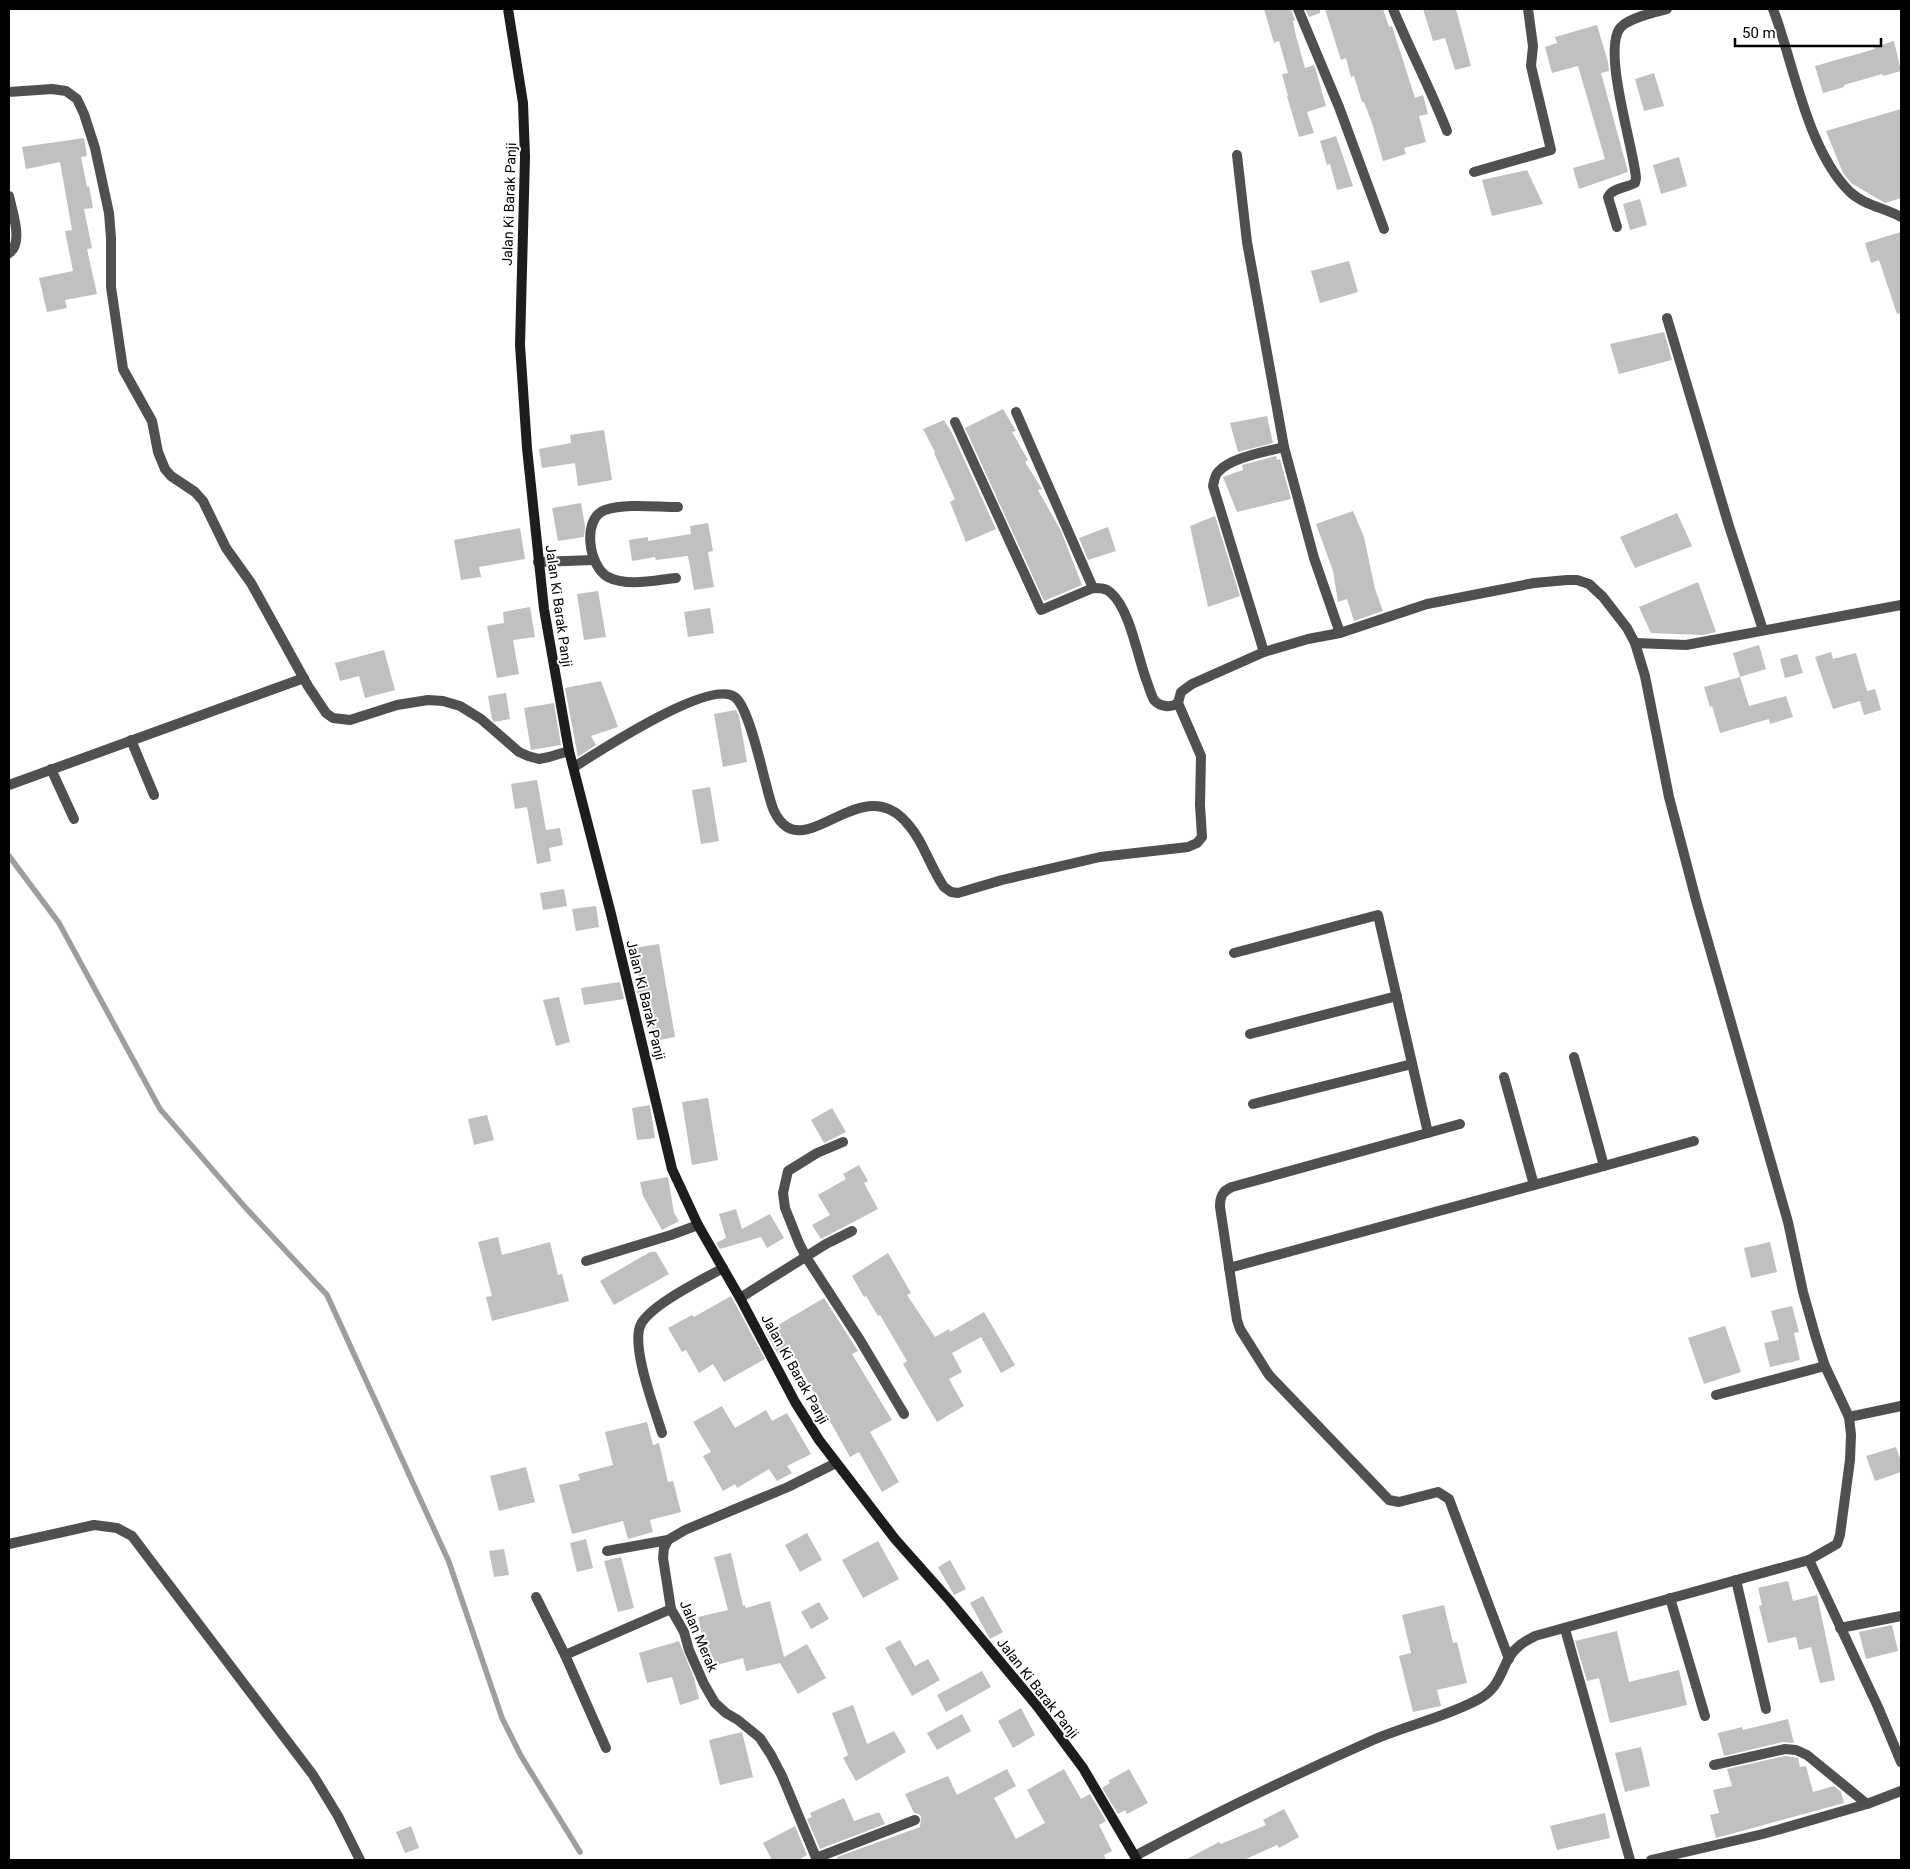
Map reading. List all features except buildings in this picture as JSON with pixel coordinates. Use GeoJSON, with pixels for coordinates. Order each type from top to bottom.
{"type":"FeatureCollection","features":[{"type":"Feature","properties":{"kind":"street","name":"Jalan Ki Barak Panji"},"geometry":{"type":"LineString","coordinates":[[508,9],[523,103],[525,157],[520,345],[523,404],[538,562],[550,648],[569,751],[668,1154],[676,1178],[698,1225],[740,1298],[795,1402],[819,1440],[895,1539],[1038,1706],[1083,1768],[1136,1858]]}},
{"type":"Feature","properties":{"kind":"street"},"geometry":{"type":"LineString","coordinates":[[1298,9],[1338,107],[1384,230]]}},
{"type":"Feature","properties":{"kind":"street"},"geometry":{"type":"LineString","coordinates":[[1394,9],[1414,58],[1434,97],[1447,131]]}},
{"type":"Feature","properties":{"kind":"street"},"geometry":{"type":"LineString","coordinates":[[1474,172],[1551,150],[1530,66],[1533,46],[1528,9]]}},
{"type":"Feature","properties":{"kind":"street"},"geometry":{"type":"LineString","coordinates":[[1616,227],[1608,197],[1610,193],[1635,182],[1636,178],[1617,78],[1617,33],[1621,26],[1634,19],[1667,9]]}},
{"type":"Feature","properties":{"kind":"street"},"geometry":{"type":"LineString","coordinates":[[1774,9],[1815,136],[1833,169],[1849,191],[1858,198],[1901,217]]}},
{"type":"Feature","properties":{"kind":"street"},"geometry":{"type":"LineString","coordinates":[[9,92],[52,89],[66,91],[77,99],[95,148],[107,206],[111,238],[112,304],[119,333],[123,369],[152,421],[158,452],[164,469],[170,476],[195,492],[203,501],[226,548],[261,600],[318,704],[333,718],[350,720],[397,705],[428,700],[442,701],[460,706],[481,719],[519,752],[528,756],[549,757],[569,751]]}},
{"type":"Feature","properties":{"kind":"street"},"geometry":{"type":"LineString","coordinates":[[1237,154],[1247,242],[1284,447],[1314,558],[1340,633]]}},
{"type":"Feature","properties":{"kind":"street"},"geometry":{"type":"LineString","coordinates":[[9,196],[16,231],[16,243],[9,253]]}},
{"type":"Feature","properties":{"kind":"street"},"geometry":{"type":"LineString","coordinates":[[1667,318],[1706,442],[1729,526],[1763,630]]}},
{"type":"Feature","properties":{"kind":"street"},"geometry":{"type":"LineString","coordinates":[[1016,412],[1093,588]]}},
{"type":"Feature","properties":{"kind":"street"},"geometry":{"type":"LineString","coordinates":[[955,422],[1041,610],[1093,588],[1102,588],[1112,593],[1128,621],[1154,700],[1164,706],[1173,706],[1178,703]]}},
{"type":"Feature","properties":{"kind":"street"},"geometry":{"type":"LineString","coordinates":[[1264,652],[1213,486],[1217,473],[1225,465],[1284,447]]}},
{"type":"Feature","properties":{"kind":"street"},"geometry":{"type":"LineString","coordinates":[[676,578],[625,582],[609,578],[598,570],[593,560],[591,526],[595,516],[605,510],[622,507],[678,507]]}},
{"type":"Feature","properties":{"kind":"street"},"geometry":{"type":"LineString","coordinates":[[538,562],[593,560]]}},
{"type":"Feature","properties":{"kind":"street"},"geometry":{"type":"LineString","coordinates":[[574,767],[618,738],[657,717],[718,694],[729,694],[737,698],[749,721],[774,812],[788,828],[797,830],[807,829],[853,809],[882,806],[893,810],[907,822],[944,887],[951,892],[958,893],[1002,880],[1100,857],[1175,850],[1197,843],[1202,837],[1200,805],[1201,756],[1178,703],[1181,692],[1192,684],[1264,652],[1308,639],[1340,633],[1427,604],[1534,583],[1577,580],[1589,584],[1603,597],[1628,628],[1635,643],[1645,676],[1669,797],[1788,1222],[1803,1292],[1825,1366],[1849,1417],[1851,1435],[1850,1460],[1840,1535],[1837,1544],[1809,1560],[1535,1636],[1518,1646],[1509,1659],[1496,1686],[1491,1692],[1480,1699],[1400,1729],[1318,1765],[1245,1799],[1136,1858]]}},
{"type":"Feature","properties":{"kind":"street"},"geometry":{"type":"LineString","coordinates":[[1635,643],[1686,645],[1901,605]]}},
{"type":"Feature","properties":{"kind":"street"},"geometry":{"type":"LineString","coordinates":[[9,785],[304,678]]}},
{"type":"Feature","properties":{"kind":"street"},"geometry":{"type":"LineString","coordinates":[[131,740],[154,795]]}},
{"type":"Feature","properties":{"kind":"street"},"geometry":{"type":"LineString","coordinates":[[51,769],[74,819]]}},
{"type":"Feature","properties":{"kind":"street"},"geometry":{"type":"LineString","coordinates":[[1234,953],[1378,915],[1428,1133]]}},
{"type":"Feature","properties":{"kind":"street"},"geometry":{"type":"LineString","coordinates":[[1250,1034],[1397,996]]}},
{"type":"Feature","properties":{"kind":"street"},"geometry":{"type":"LineString","coordinates":[[1574,1057],[1604,1166]]}},
{"type":"Feature","properties":{"kind":"street"},"geometry":{"type":"LineString","coordinates":[[1253,1104],[1412,1064]]}},
{"type":"Feature","properties":{"kind":"street"},"geometry":{"type":"LineString","coordinates":[[1504,1077],[1534,1185]]}},
{"type":"Feature","properties":{"kind":"street"},"geometry":{"type":"LineString","coordinates":[[1460,1124],[1226,1190],[1220,1197],[1220,1207],[1237,1320],[1240,1329],[1264,1370],[1389,1500],[1399,1502],[1438,1492],[1449,1499],[1509,1659]]}},
{"type":"Feature","properties":{"kind":"street"},"geometry":{"type":"LineString","coordinates":[[843,1142],[817,1153],[788,1171],[784,1181],[783,1193],[785,1208],[806,1257],[860,1340],[904,1414]]}},
{"type":"Feature","properties":{"kind":"street"},"geometry":{"type":"LineString","coordinates":[[1229,1268],[1694,1142]]}},
{"type":"Feature","properties":{"kind":"street"},"geometry":{"type":"LineString","coordinates":[[586,1262],[698,1225]]}},
{"type":"Feature","properties":{"kind":"street"},"geometry":{"type":"LineString","coordinates":[[740,1298],[852,1231]]}},
{"type":"Feature","properties":{"kind":"street"},"geometry":{"type":"LineString","coordinates":[[662,1433],[642,1369],[638,1338],[640,1325],[653,1310],[723,1268]]}},
{"type":"Feature","properties":{"kind":"street"},"geometry":{"type":"LineString","coordinates":[[1716,1395],[1825,1366]]}},
{"type":"Feature","properties":{"kind":"street"},"geometry":{"type":"LineString","coordinates":[[1849,1417],[1901,1406]]}},
{"type":"Feature","properties":{"kind":"street"},"geometry":{"type":"LineString","coordinates":[[607,1550],[668,1540],[685,1530],[788,1487],[836,1464]]}},
{"type":"Feature","properties":{"kind":"street"},"geometry":{"type":"LineString","coordinates":[[9,1544],[94,1525],[116,1528],[132,1536],[313,1775],[338,1816],[360,1860]]}},
{"type":"Feature","properties":{"kind":"street","name":"Jalan Merak"},"geometry":{"type":"LineString","coordinates":[[668,1540],[664,1548],[663,1558],[670,1609],[684,1632],[695,1666],[715,1703],[726,1714],[742,1723],[760,1738],[771,1755],[817,1859]]}},
{"type":"Feature","properties":{"kind":"street"},"geometry":{"type":"LineString","coordinates":[[1809,1560],[1878,1707],[1901,1762]]}},
{"type":"Feature","properties":{"kind":"street"},"geometry":{"type":"LineString","coordinates":[[1736,1580],[1766,1709]]}},
{"type":"Feature","properties":{"kind":"street"},"geometry":{"type":"LineString","coordinates":[[536,1597],[565,1655],[606,1748]]}},
{"type":"Feature","properties":{"kind":"street"},"geometry":{"type":"LineString","coordinates":[[1670,1598],[1705,1716]]}},
{"type":"Feature","properties":{"kind":"street"},"geometry":{"type":"LineString","coordinates":[[565,1655],[670,1609]]}},
{"type":"Feature","properties":{"kind":"street"},"geometry":{"type":"LineString","coordinates":[[1840,1628],[1901,1616]]}},
{"type":"Feature","properties":{"kind":"street"},"geometry":{"type":"LineString","coordinates":[[1565,1628],[1630,1860]]}},
{"type":"Feature","properties":{"kind":"street"},"geometry":{"type":"LineString","coordinates":[[1714,1765],[1785,1749],[1796,1750],[1806,1755],[1867,1804]]}},
{"type":"Feature","properties":{"kind":"street"},"geometry":{"type":"LineString","coordinates":[[1651,1860],[1763,1834],[1867,1804],[1901,1792]]}},
{"type":"Feature","properties":{"kind":"street"},"geometry":{"type":"LineString","coordinates":[[817,1859],[915,1820]]}},
{"type":"Feature","properties":{"kind":"waterway"},"geometry":{"type":"LineString","coordinates":[[9,856],[59,923],[160,1109],[244,1206],[327,1295],[449,1562],[502,1718],[521,1756],[580,1852]]}}]}
